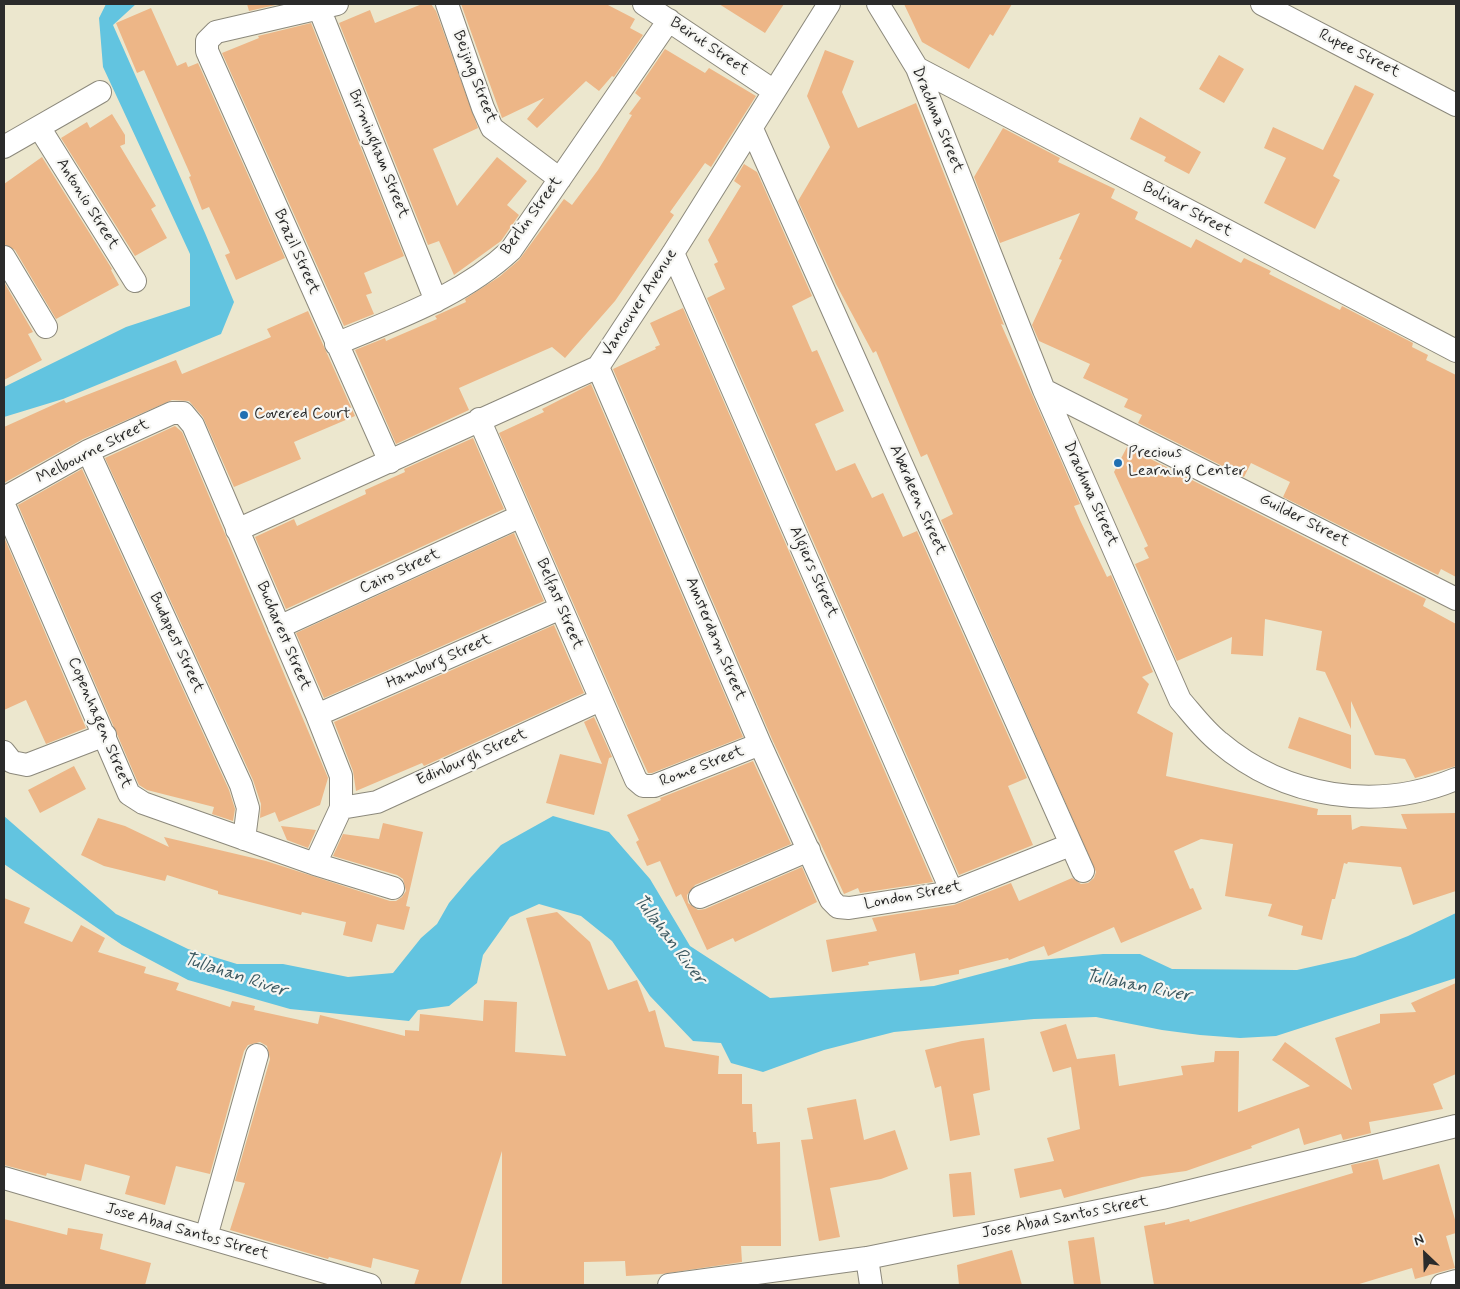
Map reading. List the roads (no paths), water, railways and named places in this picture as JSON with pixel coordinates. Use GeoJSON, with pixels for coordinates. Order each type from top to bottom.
{"type":"FeatureCollection","features":[{"type":"Feature","properties":{"kind":"street","name":"Beijing Street"},"geometry":{"type":"LineString","coordinates":[[446,4],[492,128],[560,178]]}},
{"type":"Feature","properties":{"kind":"street","name":"Vancouver Avenue"},"geometry":{"type":"LineString","coordinates":[[237,530],[390,462],[479,419],[598,368],[752,129],[829,4]]}},
{"type":"Feature","properties":{"kind":"street","name":"Drachma Street"},"geometry":{"type":"LineString","coordinates":[[878,4],[917,68],[1044,390],[1180,700],[1203,727],[1245,762],[1285,782],[1313,791],[1346,797],[1390,797],[1431,790],[1456,779]]}},
{"type":"Feature","properties":{"kind":"street","name":"Rupee Street"},"geometry":{"type":"LineString","coordinates":[[1262,4],[1456,104]]}},
{"type":"Feature","properties":{"kind":"street","name":"Beirut Street"},"geometry":{"type":"LineString","coordinates":[[647,5],[774,91]]}},
{"type":"Feature","properties":{"kind":"street","name":"Brazil Street"},"geometry":{"type":"LineString","coordinates":[[328,6],[216,32],[207,41],[207,50],[390,462]]}},
{"type":"Feature","properties":{"kind":"street","name":"Birmingham Street"},"geometry":{"type":"LineString","coordinates":[[328,6],[436,301]]}},
{"type":"Feature","properties":{"kind":"street","name":"Berlin Street"},"geometry":{"type":"LineString","coordinates":[[336,344],[436,301],[493,266],[511,250],[669,20]]}},
{"type":"Feature","properties":{"kind":"street","name":"Bolivar Street"},"geometry":{"type":"LineString","coordinates":[[917,68],[1456,351]]}},
{"type":"Feature","properties":{"kind":"street"},"geometry":{"type":"LineString","coordinates":[[4,147],[100,92]]}},
{"type":"Feature","properties":{"kind":"street","name":"Antonio Street"},"geometry":{"type":"LineString","coordinates":[[39,127],[135,281]]}},
{"type":"Feature","properties":{"kind":"street","name":"Aberdeen Street"},"geometry":{"type":"LineString","coordinates":[[752,129],[1083,871]]}},
{"type":"Feature","properties":{"kind":"street","name":"Algiers Street"},"geometry":{"type":"LineString","coordinates":[[673,253],[952,892]]}},
{"type":"Feature","properties":{"kind":"street"},"geometry":{"type":"LineString","coordinates":[[4,256],[46,327]]}},
{"type":"Feature","properties":{"kind":"street","name":"Amsterdam Street"},"geometry":{"type":"LineString","coordinates":[[598,368],[760,744],[831,900],[838,907]]}},
{"type":"Feature","properties":{"kind":"street","name":"Guilder Street"},"geometry":{"type":"LineString","coordinates":[[1044,390],[1456,599]]}},
{"type":"Feature","properties":{"kind":"street","name":"Melbourne Street"},"geometry":{"type":"LineString","coordinates":[[4,498],[88,451],[172,413],[184,413]]}},
{"type":"Feature","properties":{"kind":"street","name":"Bucharest Street"},"geometry":{"type":"LineString","coordinates":[[184,413],[193,425],[318,715],[341,776],[341,808],[315,864]]}},
{"type":"Feature","properties":{"kind":"street","name":"Belfast Street"},"geometry":{"type":"LineString","coordinates":[[479,419],[600,700],[636,780],[642,786]]}},
{"type":"Feature","properties":{"kind":"street","name":"Budapest Street"},"geometry":{"type":"LineString","coordinates":[[88,451],[241,785],[248,808],[244,839]]}},
{"type":"Feature","properties":{"kind":"street","name":"Copenhagen Street"},"geometry":{"type":"LineString","coordinates":[[4,505],[129,794],[143,803],[244,839],[315,864],[393,888]]}},
{"type":"Feature","properties":{"kind":"street","name":"Cairo Street"},"geometry":{"type":"LineString","coordinates":[[279,627],[521,516]]}},
{"type":"Feature","properties":{"kind":"street","name":"Hamburg Street"},"geometry":{"type":"LineString","coordinates":[[318,715],[561,608]]}},
{"type":"Feature","properties":{"kind":"street","name":"Edinburgh Street"},"geometry":{"type":"LineString","coordinates":[[341,808],[377,802],[600,700]]}},
{"type":"Feature","properties":{"kind":"street"},"geometry":{"type":"LineString","coordinates":[[4,752],[12,762],[27,765],[105,735]]}},
{"type":"Feature","properties":{"kind":"street","name":"Rome Street"},"geometry":{"type":"LineString","coordinates":[[642,786],[654,786],[760,744]]}},
{"type":"Feature","properties":{"kind":"street","name":"London Street"},"geometry":{"type":"LineString","coordinates":[[838,907],[849,908],[952,892],[1070,845]]}},
{"type":"Feature","properties":{"kind":"street"},"geometry":{"type":"LineString","coordinates":[[700,898],[809,850]]}},
{"type":"Feature","properties":{"kind":"street"},"geometry":{"type":"LineString","coordinates":[[206,1237],[257,1055]]}},
{"type":"Feature","properties":{"kind":"street","name":"Jose Abad Santos Street"},"geometry":{"type":"LineString","coordinates":[[669,1285],[867,1258],[1162,1198],[1456,1126]]}},
{"type":"Feature","properties":{"kind":"street","name":"Jose Abad Santos Street"},"geometry":{"type":"LineString","coordinates":[[4,1178],[370,1285]]}},
{"type":"Feature","properties":{"kind":"street"},"geometry":{"type":"LineString","coordinates":[[867,1258],[871,1285]]}},
{"type":"Feature","properties":{"kind":"street"},"geometry":{"type":"LineString","coordinates":[[1442,1285],[1456,1281]]}},
{"type":"Feature","properties":{"kind":"water"},"geometry":{"type":"Polygon","coordinates":[[[106,4],[136,4],[113,25],[234,302],[221,334],[63,399],[4,417],[4,387],[126,327],[190,306],[190,254],[103,67],[99,18],[106,4]]]}},
{"type":"Feature","properties":{"kind":"water","name":"Tullahan River"},"geometry":{"type":"Polygon","coordinates":[[[4,816],[116,914],[188,949],[237,964],[283,964],[348,977],[393,973],[421,938],[437,924],[449,903],[501,845],[553,816],[609,832],[650,879],[690,946],[770,998],[934,986],[1030,961],[1103,954],[1140,954],[1172,969],[1297,970],[1355,957],[1408,936],[1456,913],[1456,978],[1276,1036],[1240,1038],[1200,1035],[1162,1030],[1096,1017],[1034,1019],[894,1032],[824,1050],[763,1072],[731,1063],[721,1043],[693,1041],[650,996],[612,941],[581,916],[539,904],[510,917],[483,955],[477,983],[449,1006],[418,1010],[409,1021],[290,1009],[188,980],[122,945],[4,864],[4,816]]]}},
{"type":"Feature","properties":{"kind":"place","name":"Covered Court"},"geometry":{"type":"Point","coordinates":[244,415]}},
{"type":"Feature","properties":{"kind":"place","name":"Precious Learning Center"},"geometry":{"type":"Point","coordinates":[1118,463]}}]}
